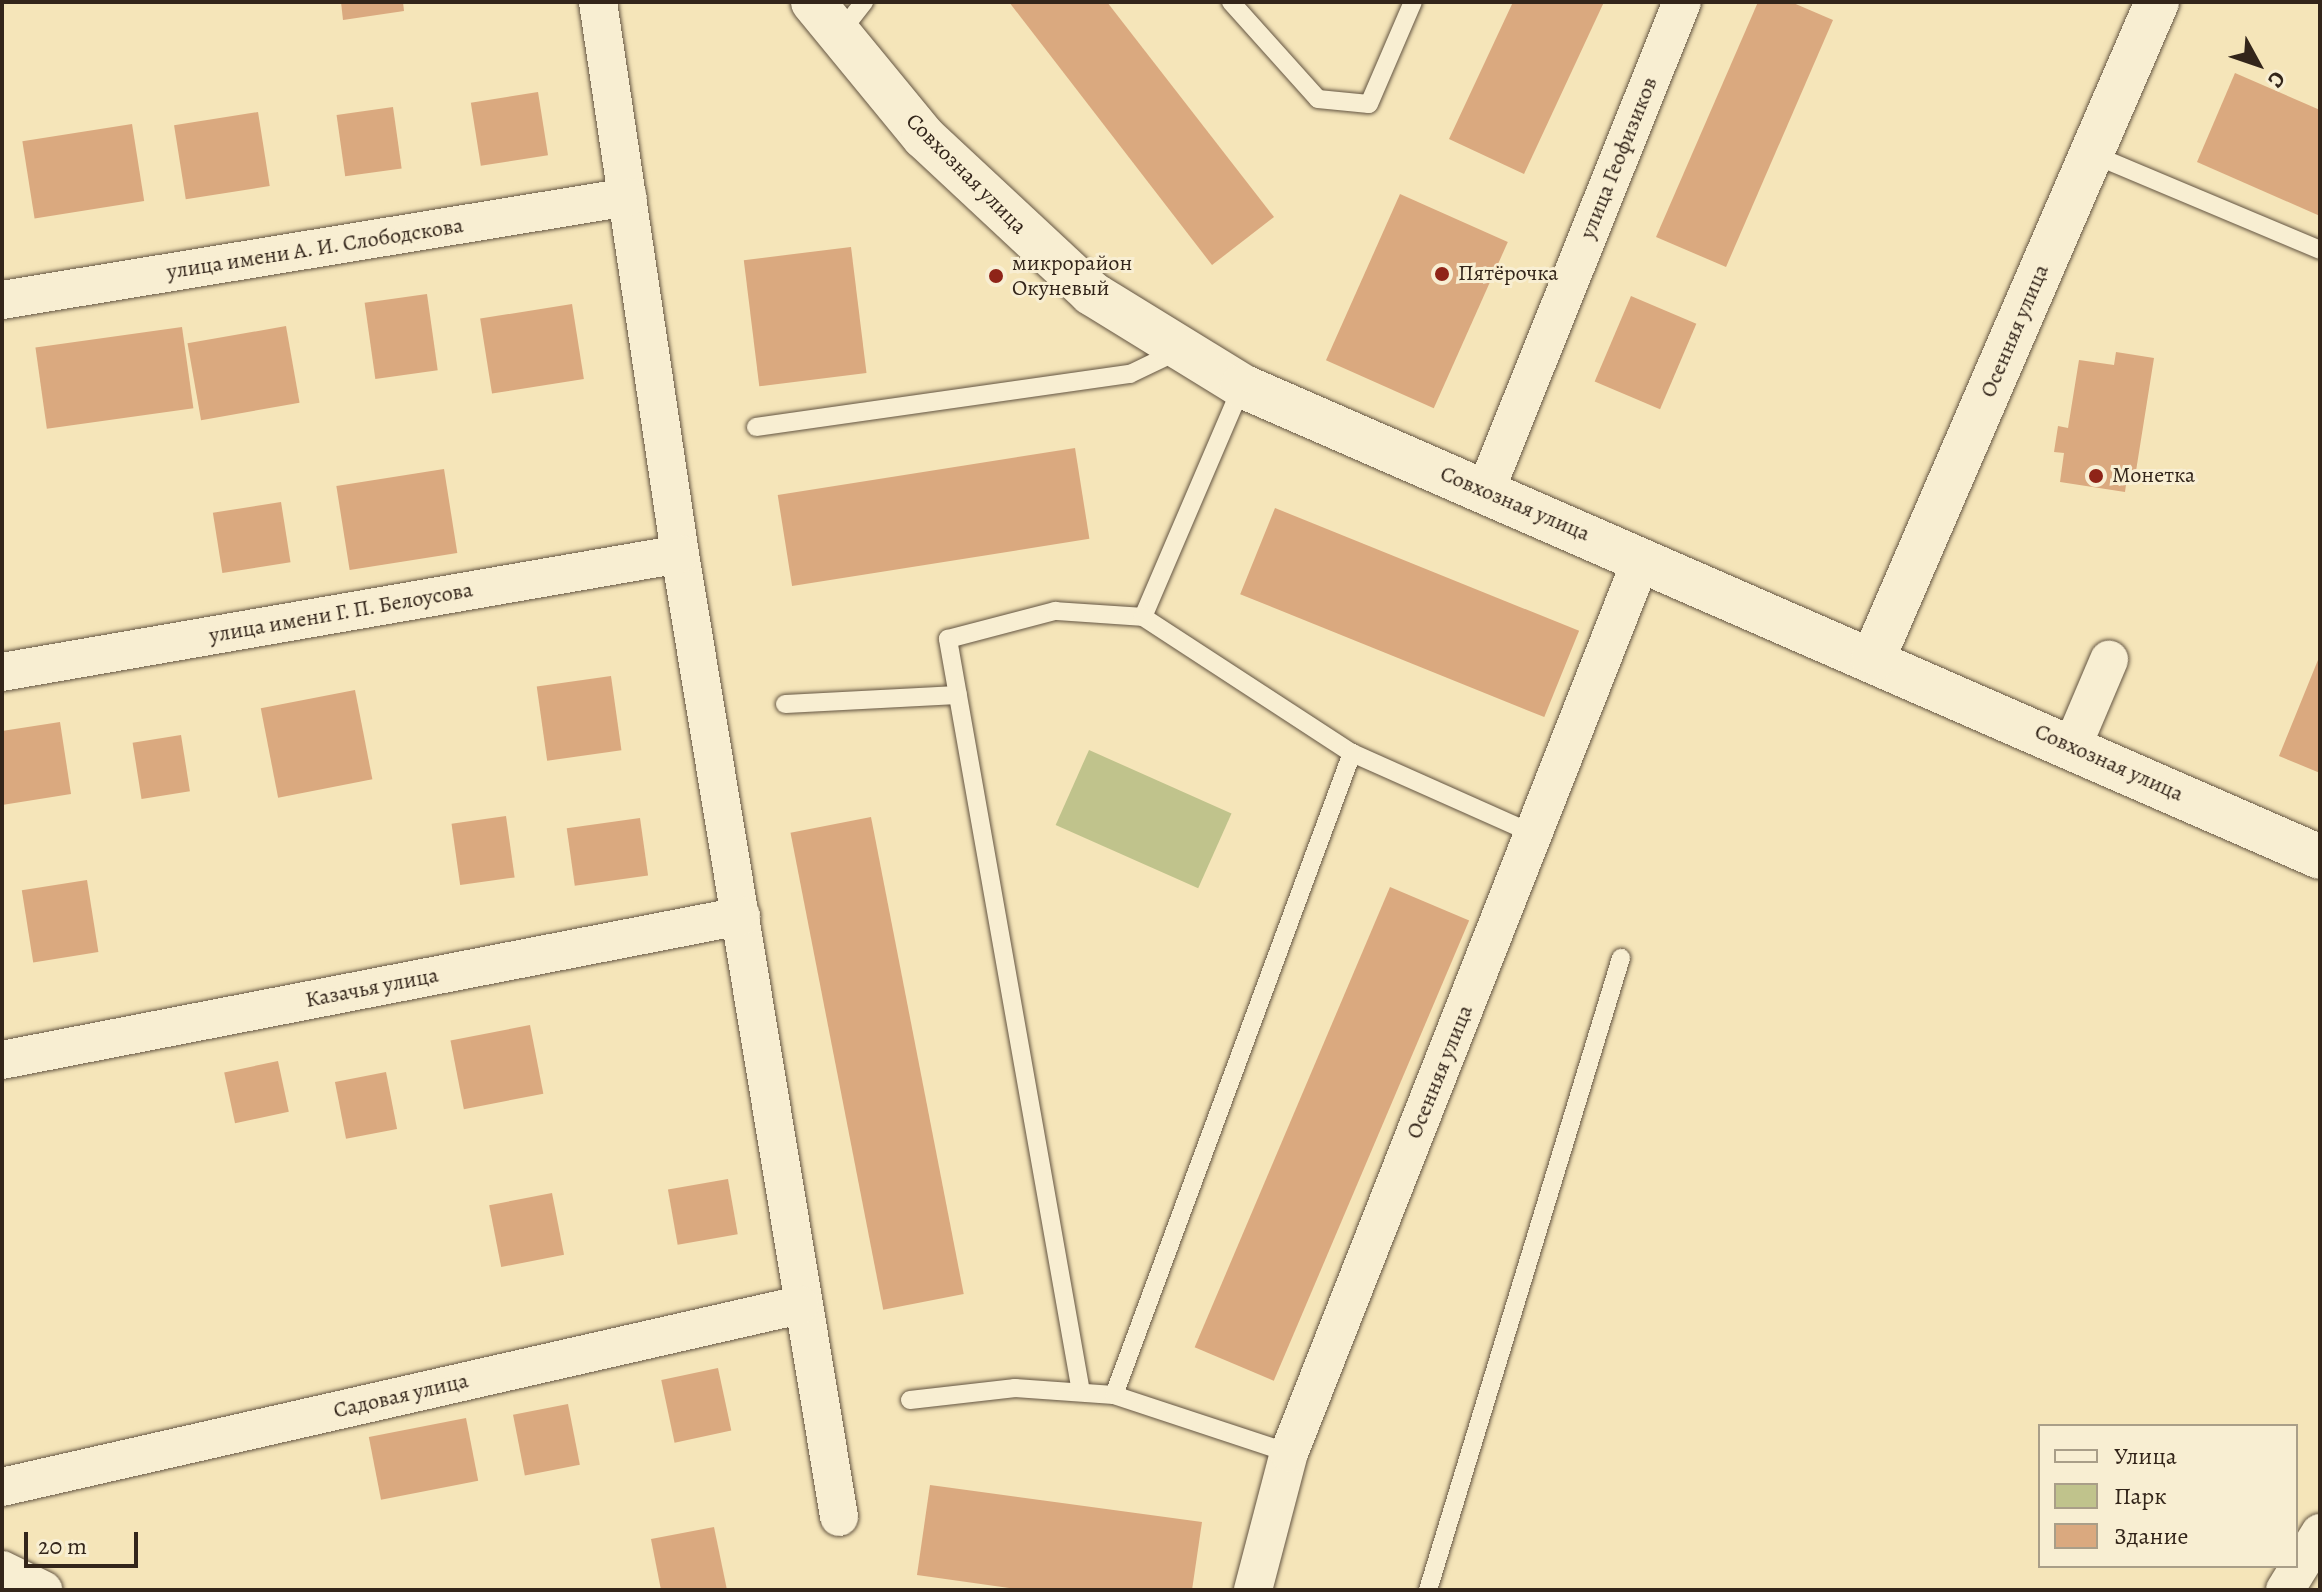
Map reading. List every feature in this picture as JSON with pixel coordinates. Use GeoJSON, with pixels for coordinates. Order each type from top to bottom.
{"type":"FeatureCollection","features":[{"type":"Feature","properties":{"kind":"main road","name":"Осенняя улица"},"geometry":{"type":"LineString","coordinates":[[1873,659],[2157,2]]}},
{"type":"Feature","properties":{"kind":"main road","name":"Совхозная улица"},"geometry":{"type":"LineString","coordinates":[[825,19],[1006,216],[1091,293],[1242,386],[1642,558],[2320,857]]}},
{"type":"Feature","properties":{"kind":"street"},"geometry":{"type":"LineString","coordinates":[[598,2],[680,554],[741,916],[800,1305],[839,1517]]}},
{"type":"Feature","properties":{"kind":"street","name":"улица Геофизиков"},"geometry":{"type":"LineString","coordinates":[[1485,492],[1682,2]]}},
{"type":"Feature","properties":{"kind":"street","name":"улица имени А. И. Слободскова"},"geometry":{"type":"LineString","coordinates":[[2,300],[628,197]]}},
{"type":"Feature","properties":{"kind":"street","name":"улица имени Г. П. Белоусова"},"geometry":{"type":"LineString","coordinates":[[2,672],[680,554]]}},
{"type":"Feature","properties":{"kind":"street","name":"Осенняя улица"},"geometry":{"type":"LineString","coordinates":[[1253,1590],[1289,1453],[1642,558]]}},
{"type":"Feature","properties":{"kind":"street"},"geometry":{"type":"LineString","coordinates":[[2072,747],[2109,660]]}},
{"type":"Feature","properties":{"kind":"street","name":"Казачья улица"},"geometry":{"type":"LineString","coordinates":[[2,1060],[741,916]]}},
{"type":"Feature","properties":{"kind":"street","name":"Садовая улица"},"geometry":{"type":"LineString","coordinates":[[2,1487],[800,1305]]}},
{"type":"Feature","properties":{"kind":"street"},"geometry":{"type":"LineString","coordinates":[[2285,1590],[2320,1533]]}},
{"type":"Feature","properties":{"kind":"street"},"geometry":{"type":"LineString","coordinates":[[2,1570],[43,1590]]}},
{"type":"Feature","properties":{"kind":"lane"},"geometry":{"type":"LineString","coordinates":[[825,19],[864,2]]}},
{"type":"Feature","properties":{"kind":"lane"},"geometry":{"type":"LineString","coordinates":[[1231,2],[1318,99],[1369,104],[1413,2]]}},
{"type":"Feature","properties":{"kind":"lane"},"geometry":{"type":"LineString","coordinates":[[2092,154],[2320,250]]}},
{"type":"Feature","properties":{"kind":"lane"},"geometry":{"type":"LineString","coordinates":[[756,427],[1130,374],[1182,350]]}},
{"type":"Feature","properties":{"kind":"lane"},"geometry":{"type":"LineString","coordinates":[[1143,617],[1242,386]]}},
{"type":"Feature","properties":{"kind":"lane"},"geometry":{"type":"LineString","coordinates":[[1081,1392],[948,639],[1055,611],[1143,617],[1352,753],[1534,834]]}},
{"type":"Feature","properties":{"kind":"lane"},"geometry":{"type":"LineString","coordinates":[[785,704],[958,695]]}},
{"type":"Feature","properties":{"kind":"lane"},"geometry":{"type":"LineString","coordinates":[[1114,1395],[1352,753]]}},
{"type":"Feature","properties":{"kind":"lane"},"geometry":{"type":"LineString","coordinates":[[1428,1590],[1621,958]]}},
{"type":"Feature","properties":{"kind":"lane"},"geometry":{"type":"LineString","coordinates":[[910,1400],[1015,1388],[1114,1395],[1289,1453]]}},
{"type":"Feature","properties":{"kind":"green space"},"geometry":{"type":"Polygon","coordinates":[[[1089,750],[1232,813],[1198,888],[1056,825],[1089,750]]]}},
{"type":"Feature","properties":{"kind":"building"},"geometry":{"type":"Polygon","coordinates":[[[341,2],[403,2],[404,11],[343,20],[341,2]]]}},
{"type":"Feature","properties":{"kind":"building"},"geometry":{"type":"Polygon","coordinates":[[[1009,2],[1107,2],[1274,217],[1212,265],[1009,2]]]}},
{"type":"Feature","properties":{"kind":"building"},"geometry":{"type":"Polygon","coordinates":[[[1513,2],[1604,2],[1524,174],[1449,139],[1513,2]]]}},
{"type":"Feature","properties":{"kind":"building"},"geometry":{"type":"Polygon","coordinates":[[[1758,2],[1791,2],[1833,20],[1726,267],[1656,237],[1758,2]]]}},
{"type":"Feature","properties":{"kind":"building"},"geometry":{"type":"Polygon","coordinates":[[[2235,73],[2320,110],[2320,216],[2197,162],[2235,73]]]}},
{"type":"Feature","properties":{"kind":"building"},"geometry":{"type":"Polygon","coordinates":[[[538,92],[548,155],[481,166],[471,103],[538,92]]]}},
{"type":"Feature","properties":{"kind":"building"},"geometry":{"type":"Polygon","coordinates":[[[393,107],[402,168],[345,176],[337,115],[393,107]]]}},
{"type":"Feature","properties":{"kind":"building"},"geometry":{"type":"Polygon","coordinates":[[[258,112],[270,186],[186,199],[174,125],[258,112]]]}},
{"type":"Feature","properties":{"kind":"building"},"geometry":{"type":"Polygon","coordinates":[[[132,124],[144,201],[35,218],[22,141],[132,124]]]}},
{"type":"Feature","properties":{"kind":"building"},"geometry":{"type":"Polygon","coordinates":[[[1400,194],[1508,242],[1434,408],[1326,360],[1400,194]]]}},
{"type":"Feature","properties":{"kind":"building"},"geometry":{"type":"Polygon","coordinates":[[[851,247],[866,373],[759,386],[744,260],[851,247]]]}},
{"type":"Feature","properties":{"kind":"building"},"geometry":{"type":"Polygon","coordinates":[[[427,294],[438,370],[375,379],[365,303],[427,294]]]}},
{"type":"Feature","properties":{"kind":"building"},"geometry":{"type":"Polygon","coordinates":[[[1631,296],[1696,324],[1660,409],[1595,382],[1631,296]]]}},
{"type":"Feature","properties":{"kind":"building"},"geometry":{"type":"Polygon","coordinates":[[[572,304],[584,379],[492,394],[480,319],[572,304]]]}},
{"type":"Feature","properties":{"kind":"building"},"geometry":{"type":"Polygon","coordinates":[[[286,326],[300,403],[201,420],[188,343],[286,326]]]}},
{"type":"Feature","properties":{"kind":"building"},"geometry":{"type":"Polygon","coordinates":[[[182,327],[193,408],[47,429],[35,348],[182,327]]]}},
{"type":"Feature","properties":{"kind":"building"},"geometry":{"type":"Polygon","coordinates":[[[2116,352],[2154,358],[2136,471],[2128,470],[2125,492],[2060,482],[2064,453],[2054,452],[2058,426],[2068,428],[2079,360],[2114,365],[2116,352]]]}},
{"type":"Feature","properties":{"kind":"building"},"geometry":{"type":"Polygon","coordinates":[[[1075,448],[1089,539],[792,586],[778,495],[1075,448]]]}},
{"type":"Feature","properties":{"kind":"building"},"geometry":{"type":"Polygon","coordinates":[[[444,469],[457,553],[350,570],[336,486],[444,469]]]}},
{"type":"Feature","properties":{"kind":"building"},"geometry":{"type":"Polygon","coordinates":[[[281,502],[291,562],[222,573],[213,513],[281,502]]]}},
{"type":"Feature","properties":{"kind":"building"},"geometry":{"type":"Polygon","coordinates":[[[1275,508],[1579,631],[1544,717],[1240,594],[1275,508]]]}},
{"type":"Feature","properties":{"kind":"building"},"geometry":{"type":"Polygon","coordinates":[[[2320,655],[2320,773],[2279,756],[2320,655]]]}},
{"type":"Feature","properties":{"kind":"building"},"geometry":{"type":"Polygon","coordinates":[[[611,676],[621,750],[547,761],[537,686],[611,676]]]}},
{"type":"Feature","properties":{"kind":"building"},"geometry":{"type":"Polygon","coordinates":[[[355,690],[372,779],[278,798],[261,708],[355,690]]]}},
{"type":"Feature","properties":{"kind":"building"},"geometry":{"type":"Polygon","coordinates":[[[60,722],[71,794],[2,805],[2,731],[60,722]]]}},
{"type":"Feature","properties":{"kind":"building"},"geometry":{"type":"Polygon","coordinates":[[[181,735],[190,791],[142,799],[133,743],[181,735]]]}},
{"type":"Feature","properties":{"kind":"building"},"geometry":{"type":"Polygon","coordinates":[[[506,816],[515,877],[460,885],[452,824],[506,816]]]}},
{"type":"Feature","properties":{"kind":"building"},"geometry":{"type":"Polygon","coordinates":[[[871,817],[964,1294],[883,1310],[791,833],[871,817]]]}},
{"type":"Feature","properties":{"kind":"building"},"geometry":{"type":"Polygon","coordinates":[[[640,818],[648,875],[575,886],[567,828],[640,818]]]}},
{"type":"Feature","properties":{"kind":"building"},"geometry":{"type":"Polygon","coordinates":[[[87,880],[98,952],[33,962],[22,890],[87,880]]]}},
{"type":"Feature","properties":{"kind":"building"},"geometry":{"type":"Polygon","coordinates":[[[1390,887],[1469,921],[1274,1381],[1195,1347],[1390,887]]]}},
{"type":"Feature","properties":{"kind":"building"},"geometry":{"type":"Polygon","coordinates":[[[530,1025],[543,1094],[464,1109],[450,1040],[530,1025]]]}},
{"type":"Feature","properties":{"kind":"building"},"geometry":{"type":"Polygon","coordinates":[[[278,1061],[289,1112],[235,1123],[224,1072],[278,1061]]]}},
{"type":"Feature","properties":{"kind":"building"},"geometry":{"type":"Polygon","coordinates":[[[386,1072],[397,1129],[346,1139],[335,1082],[386,1072]]]}},
{"type":"Feature","properties":{"kind":"building"},"geometry":{"type":"Polygon","coordinates":[[[728,1179],[738,1234],[678,1245],[668,1190],[728,1179]]]}},
{"type":"Feature","properties":{"kind":"building"},"geometry":{"type":"Polygon","coordinates":[[[552,1193],[564,1255],[501,1267],[489,1205],[552,1193]]]}},
{"type":"Feature","properties":{"kind":"building"},"geometry":{"type":"Polygon","coordinates":[[[718,1368],[731,1431],[675,1443],[661,1380],[718,1368]]]}},
{"type":"Feature","properties":{"kind":"building"},"geometry":{"type":"Polygon","coordinates":[[[568,1404],[580,1465],[525,1476],[513,1415],[568,1404]]]}},
{"type":"Feature","properties":{"kind":"building"},"geometry":{"type":"Polygon","coordinates":[[[466,1418],[478,1481],[381,1500],[369,1437],[466,1418]]]}},
{"type":"Feature","properties":{"kind":"building"},"geometry":{"type":"Polygon","coordinates":[[[930,1485],[1202,1522],[1192,1590],[1023,1590],[917,1575],[930,1485]]]}},
{"type":"Feature","properties":{"kind":"building"},"geometry":{"type":"Polygon","coordinates":[[[714,1527],[727,1590],[661,1590],[651,1539],[714,1527]]]}},
{"type":"Feature","properties":{"kind":"place","name":"Пятёрочка"},"geometry":{"type":"Point","coordinates":[1442,274]}},
{"type":"Feature","properties":{"kind":"place","name":"микрорайон Окуневый"},"geometry":{"type":"Point","coordinates":[996,276]}},
{"type":"Feature","properties":{"kind":"place","name":"Монетка"},"geometry":{"type":"Point","coordinates":[2096,476]}}]}
